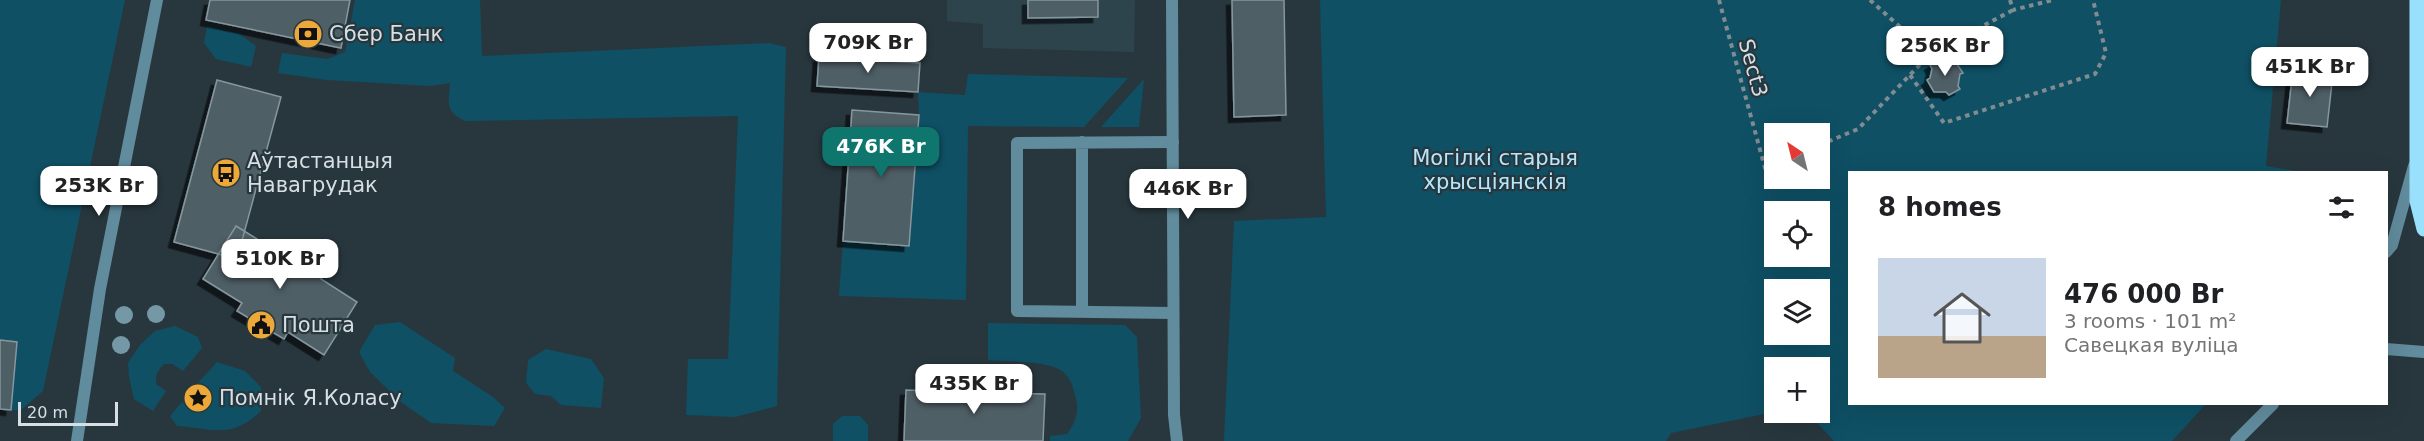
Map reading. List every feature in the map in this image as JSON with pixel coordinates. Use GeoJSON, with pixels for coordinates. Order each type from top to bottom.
{"type":"FeatureCollection","features":[{"type":"Feature","properties":{"kind":"main road"},"geometry":{"type":"LineString","coordinates":[[2417,0],[2417,201],[2424,229]]}},
{"type":"Feature","properties":{"kind":"street"},"geometry":{"type":"LineString","coordinates":[[77,441],[100,289],[157,0]]}},
{"type":"Feature","properties":{"kind":"street"},"geometry":{"type":"LineString","coordinates":[[1172,0],[1174,415],[1177,441]]}},
{"type":"Feature","properties":{"kind":"street"},"geometry":{"type":"LineString","coordinates":[[1082,142],[1082,312]]}},
{"type":"Feature","properties":{"kind":"street"},"geometry":{"type":"LineString","coordinates":[[1173,142],[1017,143],[1017,311],[1173,313]]}},
{"type":"Feature","properties":{"kind":"street"},"geometry":{"type":"LineString","coordinates":[[2388,250],[2392,245],[2417,153]]}},
{"type":"Feature","properties":{"kind":"street"},"geometry":{"type":"LineString","coordinates":[[2388,349],[2424,352]]}},
{"type":"Feature","properties":{"kind":"street"},"geometry":{"type":"LineString","coordinates":[[2236,441],[2272,405]]}},
{"type":"Feature","properties":{"kind":"path","name":"Sect3"},"geometry":{"type":"LineString","coordinates":[[1719,0],[1764,164]]}},
{"type":"Feature","properties":{"kind":"path"},"geometry":{"type":"LineString","coordinates":[[1870,0],[1930,54]]}},
{"type":"Feature","properties":{"kind":"path"},"geometry":{"type":"LineString","coordinates":[[2010,0],[2013,10]]}},
{"type":"Feature","properties":{"kind":"path"},"geometry":{"type":"LineString","coordinates":[[1830,141],[1858,129],[1930,54],[2013,10],[2053,0]]}},
{"type":"Feature","properties":{"kind":"path"},"geometry":{"type":"LineString","coordinates":[[1910,75],[1944,123],[2095,74],[2106,53],[2093,0]]}},
{"type":"Feature","properties":{"kind":"shaded area"},"geometry":{"type":"Polygon","coordinates":[[[947,0],[1135,0],[1134,52],[983,48],[983,24],[947,21],[947,0]]]}},
{"type":"Feature","properties":{"kind":"green space"},"geometry":{"type":"Polygon","coordinates":[[[0,0],[125,0],[43,391],[21,410],[11,410],[17,342],[0,340],[0,0]]]}},
{"type":"Feature","properties":{"kind":"green space"},"geometry":{"type":"Polygon","coordinates":[[[355,0],[480,0],[482,56],[769,43],[786,47],[777,406],[735,417],[686,415],[688,359],[728,359],[738,116],[465,121],[454,114],[449,106],[450,83],[431,86],[327,80],[278,73],[282,53],[327,59],[345,52],[355,0]]]}},
{"type":"Feature","properties":{"kind":"green space","name":"Могілкі старыя хрысціянскія"},"geometry":{"type":"Polygon","coordinates":[[[1320,0],[2281,0],[2266,166],[2296,171],[1848,171],[1848,405],[2205,405],[2172,441],[1834,441],[1817,423],[1830,423],[1830,357],[1764,357],[1764,414],[1671,433],[1666,441],[1224,441],[1234,221],[1326,217],[1320,0]]]}},
{"type":"Feature","properties":{"kind":"green space"},"geometry":{"type":"Polygon","coordinates":[[[207,26],[238,33],[256,46],[251,67],[216,59],[204,43],[207,26]]]}},
{"type":"Feature","properties":{"kind":"green space"},"geometry":{"type":"Polygon","coordinates":[[[968,74],[1128,78],[1084,127],[968,126],[966,300],[839,296],[843,241],[909,245],[919,115],[918,92],[965,95],[968,74]]]}},
{"type":"Feature","properties":{"kind":"green space"},"geometry":{"type":"Polygon","coordinates":[[[1144,79],[1139,127],[1101,127],[1144,79]]]}},
{"type":"Feature","properties":{"kind":"green space"},"geometry":{"type":"Polygon","coordinates":[[[400,322],[455,358],[453,371],[493,397],[505,408],[494,426],[431,423],[401,402],[370,372],[359,352],[375,325],[400,322]]]}},
{"type":"Feature","properties":{"kind":"green space"},"geometry":{"type":"Polygon","coordinates":[[[988,323],[1125,325],[1137,337],[1141,418],[1128,441],[1050,441],[1050,436],[1067,434],[1075,420],[1077,406],[1071,382],[1062,371],[1055,367],[1026,362],[988,360],[988,323]]]}},
{"type":"Feature","properties":{"kind":"green space"},"geometry":{"type":"Polygon","coordinates":[[[175,326],[198,337],[202,348],[183,371],[172,364],[164,364],[160,368],[156,384],[166,391],[153,411],[134,399],[128,363],[140,345],[155,331],[175,326]]]}},
{"type":"Feature","properties":{"kind":"green space"},"geometry":{"type":"Polygon","coordinates":[[[546,349],[591,359],[604,378],[601,408],[561,405],[551,396],[535,394],[526,383],[528,360],[546,349]]]}},
{"type":"Feature","properties":{"kind":"green space"},"geometry":{"type":"Polygon","coordinates":[[[217,362],[245,371],[261,387],[261,411],[241,426],[231,429],[212,430],[177,426],[170,416],[182,402],[195,410],[207,404],[208,390],[198,383],[217,362]]]}},
{"type":"Feature","properties":{"kind":"green space"},"geometry":{"type":"Polygon","coordinates":[[[842,416],[860,416],[868,425],[868,441],[833,441],[833,424],[842,416]]]}},
{"type":"Feature","properties":{"kind":"building","name":"Сбер Банк"},"geometry":{"type":"Polygon","coordinates":[[[210,0],[350,0],[341,48],[206,20],[210,0]]]}},
{"type":"Feature","properties":{"kind":"building"},"geometry":{"type":"Polygon","coordinates":[[[1028,0],[1098,0],[1098,17],[1028,18],[1028,0]]]}},
{"type":"Feature","properties":{"kind":"building"},"geometry":{"type":"Polygon","coordinates":[[[1232,0],[1284,0],[1286,115],[1234,117],[1232,0]]]}},
{"type":"Feature","properties":{"kind":"building"},"geometry":{"type":"Polygon","coordinates":[[[819,57],[920,63],[918,92],[817,86],[819,57]]]}},
{"type":"Feature","properties":{"kind":"building"},"geometry":{"type":"Polygon","coordinates":[[[1941,58],[1944,63],[1952,64],[1955,61],[1963,73],[1960,74],[1958,86],[1960,89],[1949,95],[1946,92],[1934,92],[1927,80],[1930,78],[1932,69],[1930,65],[1941,58]]]}},
{"type":"Feature","properties":{"kind":"building"},"geometry":{"type":"Polygon","coordinates":[[[2293,69],[2333,74],[2327,127],[2287,123],[2293,69]]]}},
{"type":"Feature","properties":{"kind":"building","name":"Аўтастанцыя Навагрудак"},"geometry":{"type":"Polygon","coordinates":[[[217,80],[281,97],[237,259],[174,242],[217,80]]]}},
{"type":"Feature","properties":{"kind":"building"},"geometry":{"type":"Polygon","coordinates":[[[852,110],[919,115],[909,246],[843,241],[852,110]]]}},
{"type":"Feature","properties":{"kind":"building"},"geometry":{"type":"Polygon","coordinates":[[[236,226],[275,250],[279,243],[325,272],[321,279],[357,302],[324,355],[288,332],[284,339],[237,311],[242,303],[203,279],[236,226]]]}},
{"type":"Feature","properties":{"kind":"building"},"geometry":{"type":"Polygon","coordinates":[[[0,340],[17,342],[11,410],[0,409],[0,340]]]}},
{"type":"Feature","properties":{"kind":"building"},"geometry":{"type":"Polygon","coordinates":[[[958,380],[993,381],[992,393],[1045,394],[1043,441],[904,441],[906,390],[958,392],[958,380]]]}},
{"type":"Feature","properties":{"kind":"place","name":"Сбер Банк"},"geometry":{"type":"Point","coordinates":[308,34]}},
{"type":"Feature","properties":{"kind":"place","name":"Аўтастанцыя Навагрудак"},"geometry":{"type":"Point","coordinates":[226,173]}},
{"type":"Feature","properties":{"kind":"place","name":"Пошта"},"geometry":{"type":"Point","coordinates":[261,325]}},
{"type":"Feature","properties":{"kind":"place","name":"Помнік Я.Коласу"},"geometry":{"type":"Point","coordinates":[198,398]}}]}
